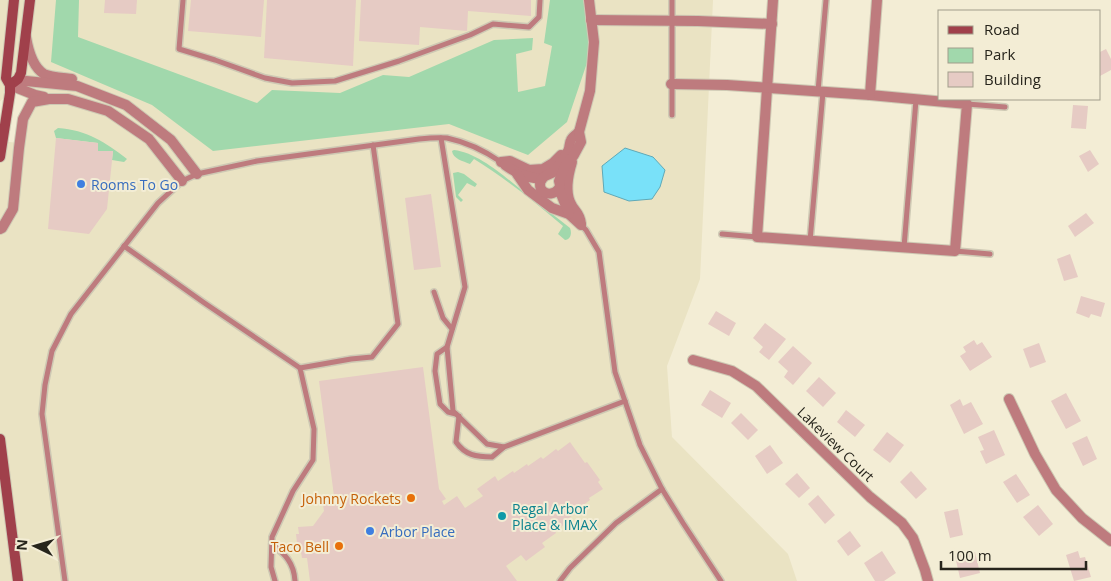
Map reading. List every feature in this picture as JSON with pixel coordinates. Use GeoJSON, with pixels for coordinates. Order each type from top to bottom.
{"type":"FeatureCollection","features":[{"type":"Feature","properties":{"kind":"main road"},"geometry":{"type":"LineString","coordinates":[[0,157],[8,110],[10,85],[6,78],[14,0]]}},
{"type":"Feature","properties":{"kind":"main road"},"geometry":{"type":"LineString","coordinates":[[10,85],[21,74],[30,0]]}},
{"type":"Feature","properties":{"kind":"main road"},"geometry":{"type":"LineString","coordinates":[[0,439],[18,581]]}},
{"type":"Feature","properties":{"kind":"street"},"geometry":{"type":"LineString","coordinates":[[528,190],[550,184],[574,155],[581,142],[580,132],[590,91],[594,42],[589,0]]}},
{"type":"Feature","properties":{"kind":"street"},"geometry":{"type":"LineString","coordinates":[[672,84],[727,85],[767,88],[821,91],[967,104],[955,252],[758,237],[767,88],[772,24],[773,0]]}},
{"type":"Feature","properties":{"kind":"street"},"geometry":{"type":"LineString","coordinates":[[870,95],[878,0]]}},
{"type":"Feature","properties":{"kind":"street"},"geometry":{"type":"LineString","coordinates":[[591,20],[772,24]]}},
{"type":"Feature","properties":{"kind":"street"},"geometry":{"type":"LineString","coordinates":[[26,36],[33,60],[44,74],[72,79],[77,86]]}},
{"type":"Feature","properties":{"kind":"street"},"geometry":{"type":"LineString","coordinates":[[10,85],[29,81],[77,86],[126,105],[171,140],[197,174]]}},
{"type":"Feature","properties":{"kind":"street"},"geometry":{"type":"LineString","coordinates":[[10,85],[35,95],[49,98],[68,98],[108,111],[149,139],[182,181]]}},
{"type":"Feature","properties":{"kind":"street"},"geometry":{"type":"LineString","coordinates":[[0,229],[13,209],[23,119],[32,102],[49,98]]}},
{"type":"Feature","properties":{"kind":"street"},"geometry":{"type":"LineString","coordinates":[[503,164],[510,161],[529,170],[543,169],[553,163],[563,153],[571,140],[580,132]]}},
{"type":"Feature","properties":{"kind":"street"},"geometry":{"type":"LineString","coordinates":[[552,208],[550,184],[568,152],[571,140]]}},
{"type":"Feature","properties":{"kind":"street"},"geometry":{"type":"LineString","coordinates":[[574,155],[567,185],[570,202],[580,217],[581,225]]}},
{"type":"Feature","properties":{"kind":"street"},"geometry":{"type":"LineString","coordinates":[[503,164],[517,174],[528,190],[552,208],[568,214]]}},
{"type":"Feature","properties":{"kind":"street"},"geometry":{"type":"LineString","coordinates":[[517,174],[550,184],[568,214],[581,225]]}},
{"type":"Feature","properties":{"kind":"street","name":"Lakeview Court"},"geometry":{"type":"LineString","coordinates":[[693,360],[732,371],[756,386],[870,496],[902,522],[913,538],[926,570],[928,581]]}},
{"type":"Feature","properties":{"kind":"street"},"geometry":{"type":"LineString","coordinates":[[1009,399],[1035,454],[1056,490],[1082,518],[1111,541]]}},
{"type":"Feature","properties":{"kind":"lane"},"geometry":{"type":"LineString","coordinates":[[183,0],[179,49],[265,78],[292,84],[334,81],[399,61],[492,24],[530,27],[539,17],[540,0]]}},
{"type":"Feature","properties":{"kind":"lane"},"geometry":{"type":"LineString","coordinates":[[672,0],[672,115]]}},
{"type":"Feature","properties":{"kind":"lane"},"geometry":{"type":"LineString","coordinates":[[810,240],[826,0]]}},
{"type":"Feature","properties":{"kind":"lane"},"geometry":{"type":"LineString","coordinates":[[904,248],[916,100]]}},
{"type":"Feature","properties":{"kind":"lane"},"geometry":{"type":"LineString","coordinates":[[967,104],[1006,106]]}},
{"type":"Feature","properties":{"kind":"lane"},"geometry":{"type":"LineString","coordinates":[[441,138],[465,287],[447,348],[453,410],[487,444],[504,447]]}},
{"type":"Feature","properties":{"kind":"lane"},"geometry":{"type":"LineString","coordinates":[[64,581],[42,414],[45,385],[52,351],[71,314],[158,203],[182,181],[197,174],[257,161],[419,139],[445,138],[464,142],[503,164]]}},
{"type":"Feature","properties":{"kind":"lane"},"geometry":{"type":"LineString","coordinates":[[300,368],[372,357],[398,324],[373,145]]}},
{"type":"Feature","properties":{"kind":"lane"},"geometry":{"type":"LineString","coordinates":[[581,225],[599,252],[615,372],[640,445],[662,489],[721,581]]}},
{"type":"Feature","properties":{"kind":"lane"},"geometry":{"type":"LineString","coordinates":[[722,234],[758,237]]}},
{"type":"Feature","properties":{"kind":"lane"},"geometry":{"type":"LineString","coordinates":[[124,246],[300,368],[314,429],[313,460],[293,491],[272,537],[270,568],[275,581]]}},
{"type":"Feature","properties":{"kind":"lane"},"geometry":{"type":"LineString","coordinates":[[955,252],[990,254]]}},
{"type":"Feature","properties":{"kind":"lane"},"geometry":{"type":"LineString","coordinates":[[434,292],[443,318],[452,328]]}},
{"type":"Feature","properties":{"kind":"lane"},"geometry":{"type":"LineString","coordinates":[[447,348],[437,354],[435,371],[440,404],[448,412],[458,415]]}},
{"type":"Feature","properties":{"kind":"lane"},"geometry":{"type":"LineString","coordinates":[[458,415],[456,442],[462,451],[480,457],[492,457],[504,447],[625,401]]}},
{"type":"Feature","properties":{"kind":"lane"},"geometry":{"type":"LineString","coordinates":[[560,581],[570,568],[616,523],[662,489]]}},
{"type":"Feature","properties":{"kind":"lane"},"geometry":{"type":"LineString","coordinates":[[272,544],[290,560],[294,570],[295,581]]}},
{"type":"Feature","properties":{"kind":"shaded area","name":"Arbor Place"},"geometry":{"type":"Polygon","coordinates":[[[0,0],[713,0],[700,279],[667,366],[672,437],[788,554],[797,581],[0,581],[0,141],[19,143],[30,79],[0,101],[0,0]]]}},
{"type":"Feature","properties":{"kind":"green space"},"geometry":{"type":"Polygon","coordinates":[[[56,0],[79,0],[78,37],[257,103],[272,90],[340,93],[383,75],[409,77],[494,40],[533,38],[532,50],[516,54],[518,92],[545,86],[552,46],[544,43],[550,0],[583,0],[594,42],[567,122],[528,155],[449,124],[213,151],[152,105],[51,62],[56,0]]]}},
{"type":"Feature","properties":{"kind":"green space"},"geometry":{"type":"Polygon","coordinates":[[[58,128],[87,134],[111,147],[127,159],[124,162],[112,160],[113,151],[98,151],[98,143],[56,138],[54,131],[58,128]]]}},
{"type":"Feature","properties":{"kind":"green space"},"geometry":{"type":"Polygon","coordinates":[[[452,151],[473,156],[500,173],[570,228],[570,237],[565,240],[558,234],[563,226],[520,191],[474,159],[470,164],[454,156],[452,151]]]}},
{"type":"Feature","properties":{"kind":"green space"},"geometry":{"type":"Polygon","coordinates":[[[453,173],[464,174],[477,184],[475,187],[467,183],[458,195],[463,200],[461,202],[456,197],[453,173]]]}},
{"type":"Feature","properties":{"kind":"water"},"geometry":{"type":"Polygon","coordinates":[[[625,148],[653,157],[665,170],[660,187],[652,199],[629,201],[604,192],[602,166],[625,148]]]}},
{"type":"Feature","properties":{"kind":"building"},"geometry":{"type":"Polygon","coordinates":[[[105,0],[137,0],[136,14],[104,13],[105,0]]]}},
{"type":"Feature","properties":{"kind":"building"},"geometry":{"type":"Polygon","coordinates":[[[191,0],[264,0],[261,37],[188,31],[191,0]]]}},
{"type":"Feature","properties":{"kind":"building"},"geometry":{"type":"Polygon","coordinates":[[[267,0],[356,0],[353,66],[264,58],[267,0]]]}},
{"type":"Feature","properties":{"kind":"building"},"geometry":{"type":"Polygon","coordinates":[[[361,0],[531,0],[531,16],[468,11],[467,31],[420,27],[419,45],[359,41],[361,0]]]}},
{"type":"Feature","properties":{"kind":"building"},"geometry":{"type":"Polygon","coordinates":[[[1106,49],[1111,59],[1111,70],[1101,75],[1101,52],[1106,49]]]}},
{"type":"Feature","properties":{"kind":"building"},"geometry":{"type":"Polygon","coordinates":[[[1073,105],[1088,106],[1086,129],[1071,128],[1073,105]]]}},
{"type":"Feature","properties":{"kind":"building","name":"Rooms To Go"},"geometry":{"type":"Polygon","coordinates":[[[56,138],[98,143],[98,151],[113,151],[107,209],[89,234],[48,229],[56,138]]]}},
{"type":"Feature","properties":{"kind":"building"},"geometry":{"type":"Polygon","coordinates":[[[1090,150],[1099,164],[1088,172],[1079,156],[1090,150]]]}},
{"type":"Feature","properties":{"kind":"building"},"geometry":{"type":"Polygon","coordinates":[[[431,194],[441,267],[414,270],[405,198],[431,194]]]}},
{"type":"Feature","properties":{"kind":"building"},"geometry":{"type":"Polygon","coordinates":[[[1086,213],[1094,223],[1075,237],[1068,226],[1086,213]]]}},
{"type":"Feature","properties":{"kind":"building"},"geometry":{"type":"Polygon","coordinates":[[[1070,254],[1078,277],[1064,281],[1057,259],[1070,254]]]}},
{"type":"Feature","properties":{"kind":"building"},"geometry":{"type":"Polygon","coordinates":[[[1081,296],[1105,303],[1101,317],[1091,314],[1089,318],[1076,313],[1081,296]]]}},
{"type":"Feature","properties":{"kind":"building"},"geometry":{"type":"Polygon","coordinates":[[[716,311],[736,323],[729,336],[708,324],[716,311]]]}},
{"type":"Feature","properties":{"kind":"building"},"geometry":{"type":"Polygon","coordinates":[[[765,323],[786,339],[769,360],[759,352],[763,347],[753,338],[765,323]]]}},
{"type":"Feature","properties":{"kind":"building"},"geometry":{"type":"Polygon","coordinates":[[[974,340],[977,345],[982,342],[992,357],[970,371],[960,356],[966,352],[963,347],[974,340]]]}},
{"type":"Feature","properties":{"kind":"building"},"geometry":{"type":"Polygon","coordinates":[[[1039,343],[1046,362],[1030,368],[1023,349],[1039,343]]]}},
{"type":"Feature","properties":{"kind":"building"},"geometry":{"type":"Polygon","coordinates":[[[793,346],[812,363],[793,385],[784,377],[788,371],[778,362],[793,346]]]}},
{"type":"Feature","properties":{"kind":"building"},"geometry":{"type":"Polygon","coordinates":[[[423,367],[439,489],[446,499],[442,501],[444,505],[457,496],[465,508],[483,496],[477,489],[495,476],[498,481],[527,464],[528,466],[541,457],[543,459],[556,449],[558,451],[570,442],[600,480],[598,482],[603,489],[589,498],[590,500],[578,509],[579,511],[566,520],[568,522],[542,543],[545,547],[526,561],[521,555],[506,566],[517,581],[310,581],[307,558],[302,558],[301,552],[298,552],[296,534],[299,534],[298,527],[313,526],[324,511],[322,498],[334,496],[319,381],[423,367]]]}},
{"type":"Feature","properties":{"kind":"building"},"geometry":{"type":"Polygon","coordinates":[[[819,377],[836,393],[823,407],[806,391],[819,377]]]}},
{"type":"Feature","properties":{"kind":"building"},"geometry":{"type":"Polygon","coordinates":[[[710,390],[731,403],[722,418],[701,405],[710,390]]]}},
{"type":"Feature","properties":{"kind":"building"},"geometry":{"type":"Polygon","coordinates":[[[1066,393],[1081,421],[1066,429],[1051,401],[1066,393]]]}},
{"type":"Feature","properties":{"kind":"building"},"geometry":{"type":"Polygon","coordinates":[[[960,399],[963,406],[971,402],[983,424],[964,434],[950,405],[960,399]]]}},
{"type":"Feature","properties":{"kind":"building"},"geometry":{"type":"Polygon","coordinates":[[[846,410],[865,425],[855,437],[837,422],[846,410]]]}},
{"type":"Feature","properties":{"kind":"building"},"geometry":{"type":"Polygon","coordinates":[[[741,413],[758,430],[748,440],[731,423],[741,413]]]}},
{"type":"Feature","properties":{"kind":"building"},"geometry":{"type":"Polygon","coordinates":[[[994,430],[1005,455],[986,464],[980,451],[984,450],[978,437],[994,430]]]}},
{"type":"Feature","properties":{"kind":"building"},"geometry":{"type":"Polygon","coordinates":[[[887,432],[904,445],[890,463],[873,450],[887,432]]]}},
{"type":"Feature","properties":{"kind":"building"},"geometry":{"type":"Polygon","coordinates":[[[1087,436],[1097,459],[1083,466],[1072,443],[1087,436]]]}},
{"type":"Feature","properties":{"kind":"building"},"geometry":{"type":"Polygon","coordinates":[[[770,445],[783,463],[767,474],[755,456],[770,445]]]}},
{"type":"Feature","properties":{"kind":"building"},"geometry":{"type":"Polygon","coordinates":[[[911,471],[927,489],[916,499],[900,482],[911,471]]]}},
{"type":"Feature","properties":{"kind":"building"},"geometry":{"type":"Polygon","coordinates":[[[797,473],[810,488],[799,498],[785,484],[797,473]]]}},
{"type":"Feature","properties":{"kind":"building"},"geometry":{"type":"Polygon","coordinates":[[[1016,474],[1030,495],[1017,503],[1003,482],[1016,474]]]}},
{"type":"Feature","properties":{"kind":"building"},"geometry":{"type":"Polygon","coordinates":[[[818,495],[835,515],[825,524],[808,504],[818,495]]]}},
{"type":"Feature","properties":{"kind":"building"},"geometry":{"type":"Polygon","coordinates":[[[1038,505],[1053,524],[1039,536],[1023,517],[1038,505]]]}},
{"type":"Feature","properties":{"kind":"building"},"geometry":{"type":"Polygon","coordinates":[[[958,509],[963,535],[950,538],[944,512],[958,509]]]}},
{"type":"Feature","properties":{"kind":"building"},"geometry":{"type":"Polygon","coordinates":[[[850,531],[861,546],[848,556],[837,541],[850,531]]]}},
{"type":"Feature","properties":{"kind":"building"},"geometry":{"type":"Polygon","coordinates":[[[882,551],[896,573],[884,581],[875,581],[864,563],[882,551]]]}},
{"type":"Feature","properties":{"kind":"building"},"geometry":{"type":"Polygon","coordinates":[[[1078,551],[1080,558],[1085,557],[1091,577],[1074,581],[1066,555],[1078,551]]]}},
{"type":"Feature","properties":{"kind":"building"},"geometry":{"type":"Polygon","coordinates":[[[975,552],[980,573],[960,578],[955,556],[975,552]]]}},
{"type":"Feature","properties":{"kind":"place","name":"Rooms To Go"},"geometry":{"type":"Point","coordinates":[81,184]}},
{"type":"Feature","properties":{"kind":"place","name":"Johnny Rockets"},"geometry":{"type":"Point","coordinates":[411,498]}},
{"type":"Feature","properties":{"kind":"place","name":"Regal Arbor Place & IMAX"},"geometry":{"type":"Point","coordinates":[502,516]}},
{"type":"Feature","properties":{"kind":"place","name":"Arbor Place"},"geometry":{"type":"Point","coordinates":[370,531]}},
{"type":"Feature","properties":{"kind":"place","name":"Taco Bell"},"geometry":{"type":"Point","coordinates":[339,546]}}]}
